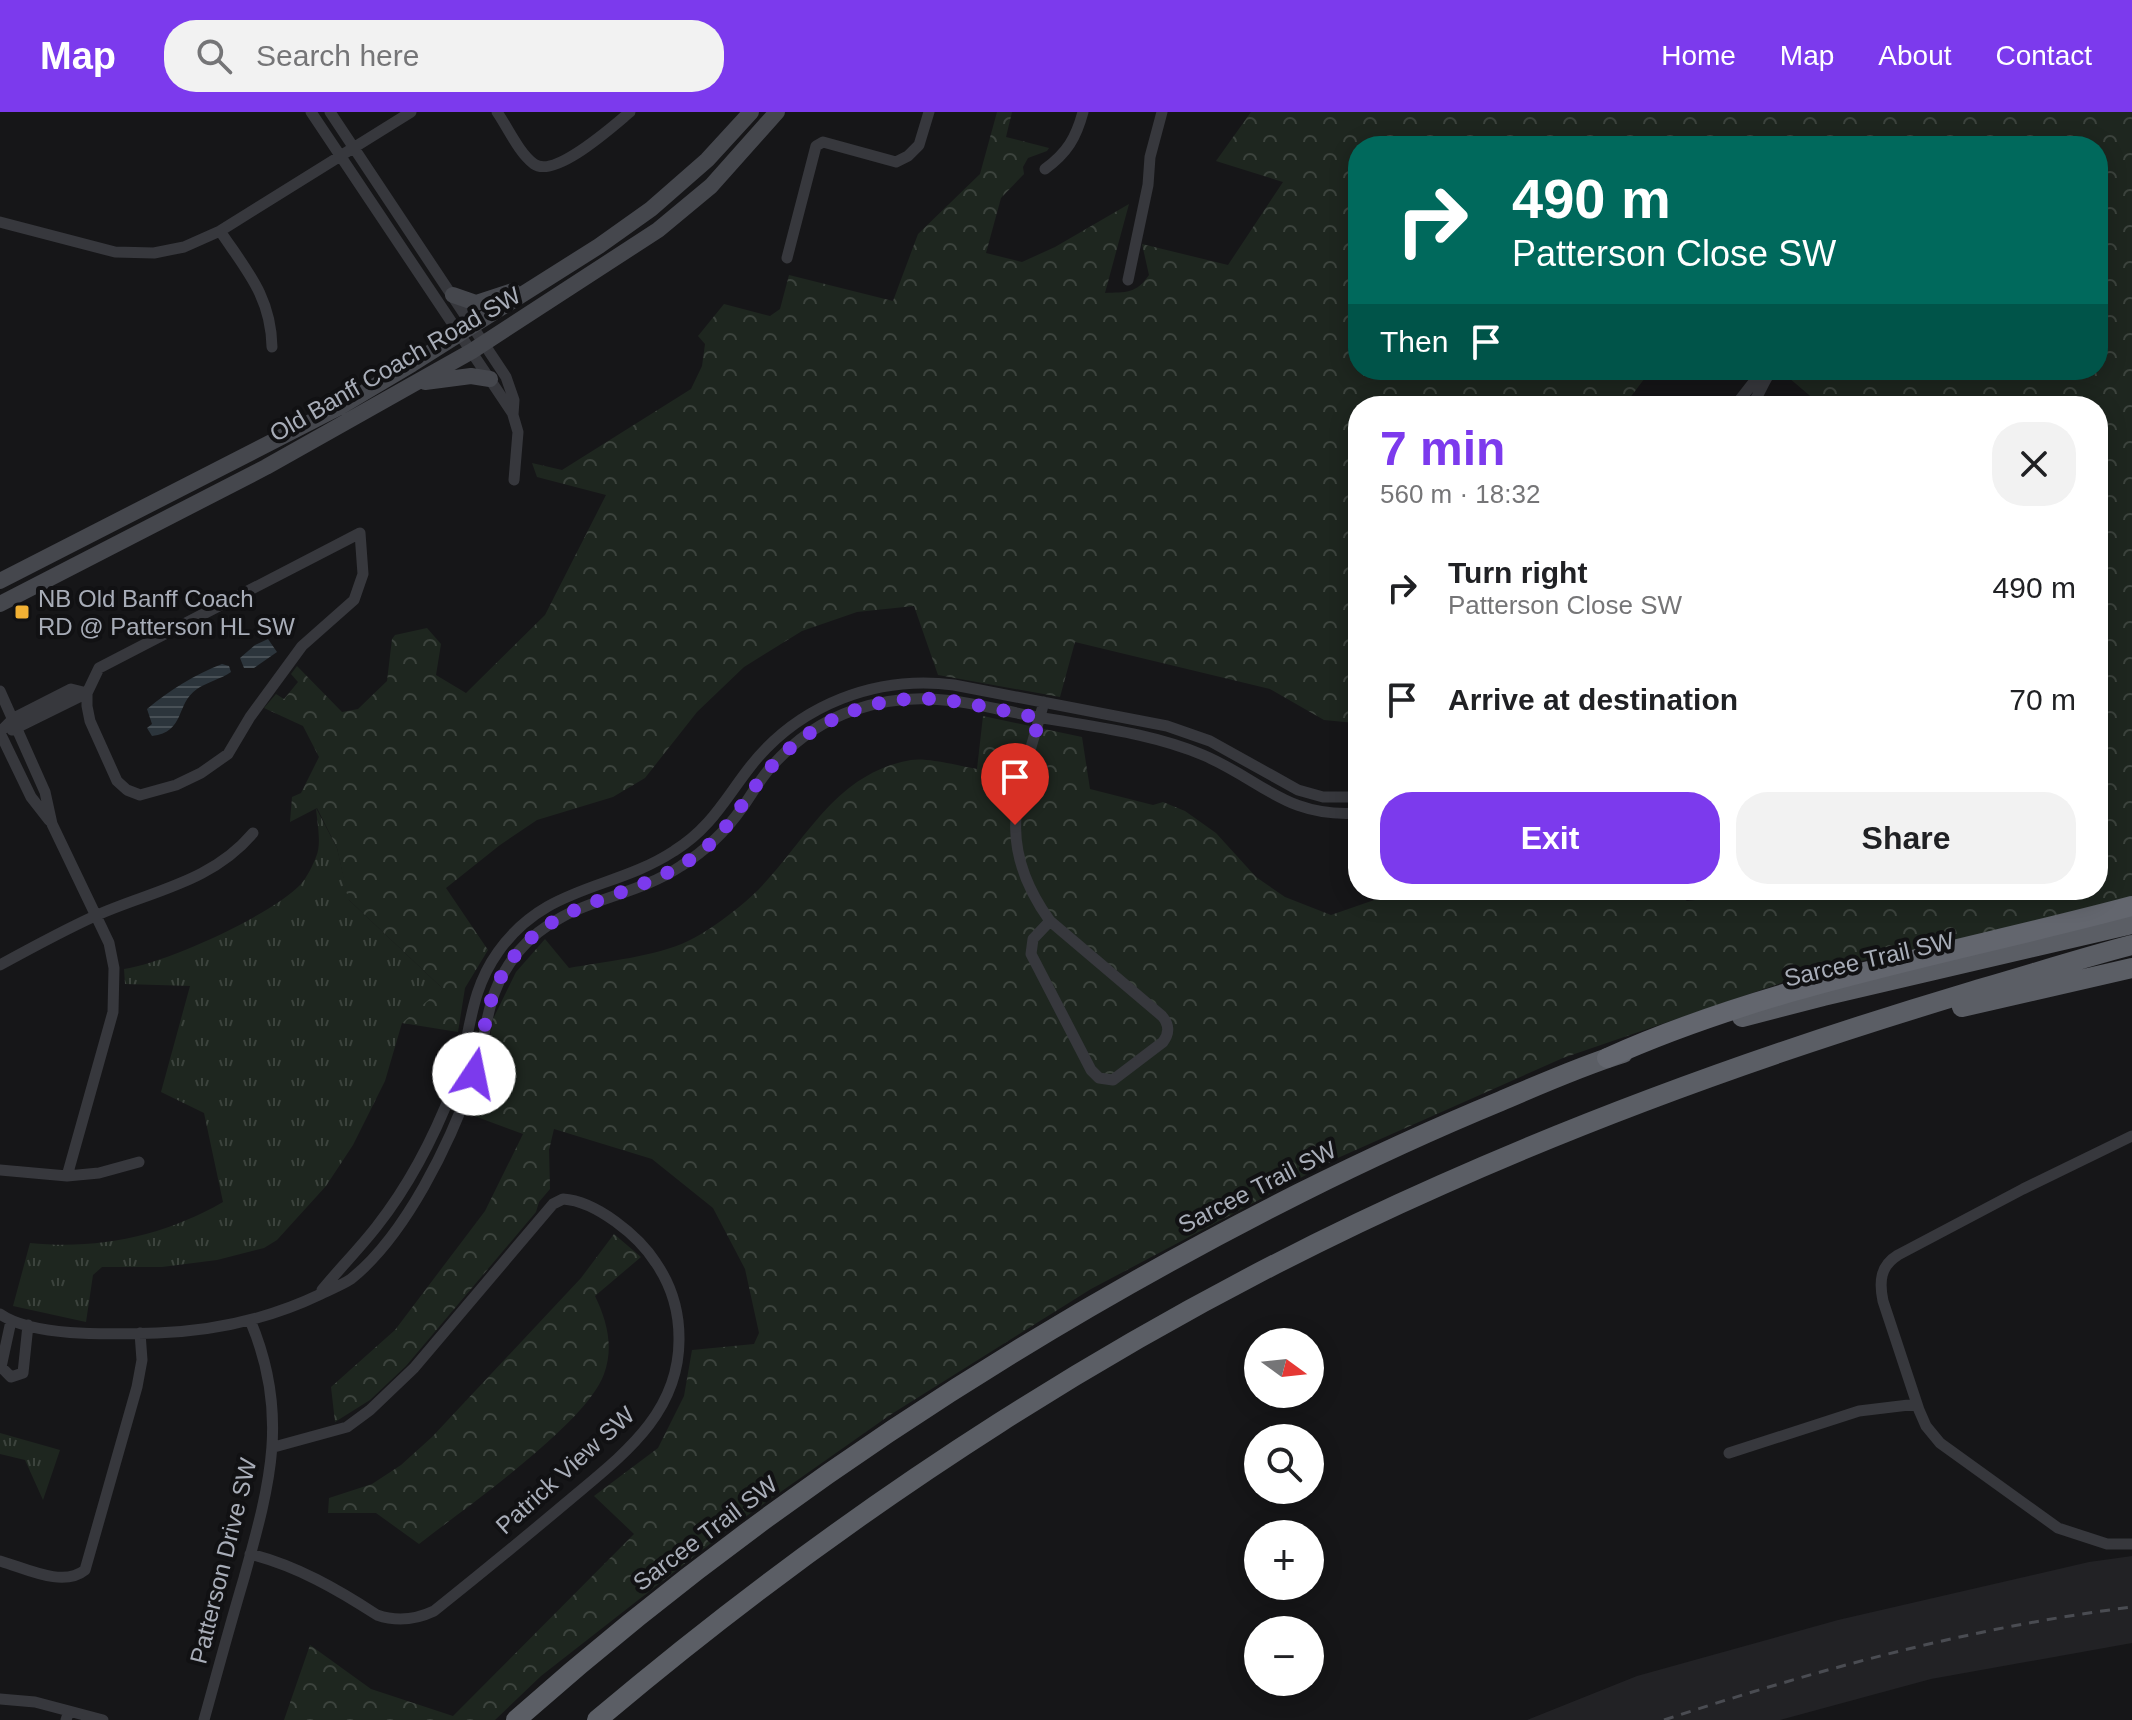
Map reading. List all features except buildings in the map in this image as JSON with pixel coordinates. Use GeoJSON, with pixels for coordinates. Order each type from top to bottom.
{"type":"FeatureCollection","features":[{"type":"Feature","properties":{"kind":"highway"},"geometry":{"type":"LineString","coordinates":[[1607,1058],[1656,1036],[1801,988],[2132,906]]}},
{"type":"Feature","properties":{"kind":"highway","name":"Sarcee Trail SW"},"geometry":{"type":"LineString","coordinates":[[516,1720],[605,1644],[740,1537],[889,1431],[1003,1358],[1199,1245],[1343,1171],[1462,1117],[1607,1058],[1755,1013],[2132,923]]}},
{"type":"Feature","properties":{"kind":"highway"},"geometry":{"type":"LineString","coordinates":[[597,1720],[714,1624],[872,1508],[1050,1392],[1213,1298],[1347,1229],[1498,1161],[1626,1109],[1868,1023],[2132,945]]}},
{"type":"Feature","properties":{"kind":"highway"},"geometry":{"type":"LineString","coordinates":[[1868,1023],[1934,1014],[2132,968]]}},
{"type":"Feature","properties":{"kind":"main road","name":"Old Banff Coach Road SW"},"geometry":{"type":"LineString","coordinates":[[0,581],[338,408],[555,274],[623,230],[679,186],[751,112]]}},
{"type":"Feature","properties":{"kind":"main road","name":"Old Banff Coach Road SW"},"geometry":{"type":"LineString","coordinates":[[0,604],[266,467],[478,346],[658,230],[711,186],[777,112]]}},
{"type":"Feature","properties":{"kind":"main road"},"geometry":{"type":"LineString","coordinates":[[453,295],[466,301],[487,301],[555,274]]}},
{"type":"Feature","properties":{"kind":"main road"},"geometry":{"type":"LineString","coordinates":[[416,383],[471,376],[490,379]]}},
{"type":"Feature","properties":{"kind":"street"},"geometry":{"type":"LineString","coordinates":[[311,112],[511,388],[518,432],[514,480]]}},
{"type":"Feature","properties":{"kind":"street"},"geometry":{"type":"LineString","coordinates":[[330,112],[453,295],[466,329]]}},
{"type":"Feature","properties":{"kind":"street"},"geometry":{"type":"LineString","coordinates":[[0,222],[98,248],[138,253],[184,247],[220,231],[411,112]]}},
{"type":"Feature","properties":{"kind":"street"},"geometry":{"type":"LineString","coordinates":[[497,112],[528,158],[536,166],[546,168],[567,159],[630,112]]}},
{"type":"Feature","properties":{"kind":"street"},"geometry":{"type":"LineString","coordinates":[[787,258],[816,146],[823,142],[896,162],[919,145],[929,112]]}},
{"type":"Feature","properties":{"kind":"street"},"geometry":{"type":"LineString","coordinates":[[1045,169],[1065,154],[1078,132],[1083,112]]}},
{"type":"Feature","properties":{"kind":"street"},"geometry":{"type":"LineString","coordinates":[[1128,280],[1148,185],[1150,157],[1162,112]]}},
{"type":"Feature","properties":{"kind":"street"},"geometry":{"type":"LineString","coordinates":[[220,231],[264,299],[270,318],[272,347]]}},
{"type":"Feature","properties":{"kind":"street"},"geometry":{"type":"LineString","coordinates":[[478,346],[490,379],[513,415]]}},
{"type":"Feature","properties":{"kind":"street"},"geometry":{"type":"LineString","coordinates":[[1743,396],[1753,383],[1764,381],[1764,390],[1759,396]]}},
{"type":"Feature","properties":{"kind":"street"},"geometry":{"type":"LineString","coordinates":[[67,1176],[115,999],[112,956],[96,915],[52,824],[31,797],[0,732],[87,693],[99,668],[360,533],[363,574],[354,600],[302,646],[250,717],[228,754],[215,765],[176,785],[140,795],[127,790],[117,781],[90,721],[87,693]]}},
{"type":"Feature","properties":{"kind":"street"},"geometry":{"type":"LineString","coordinates":[[319,1294],[385,1216],[420,1161],[457,1077],[475,996],[486,971],[509,938],[530,918],[558,899],[657,862],[691,840],[730,798],[753,764],[777,738],[813,712],[849,695],[892,684],[933,683],[1150,722],[1210,741],[1289,786],[1314,795],[1348,798]]}},
{"type":"Feature","properties":{"kind":"street"},"geometry":{"type":"LineString","coordinates":[[0,691],[45,792],[52,824]]}},
{"type":"Feature","properties":{"kind":"street"},"geometry":{"type":"LineString","coordinates":[[849,695],[854,710]]}},
{"type":"Feature","properties":{"kind":"street"},"geometry":{"type":"LineString","coordinates":[[0,1314],[11,1321],[71,1332],[200,1330],[288,1310],[347,1282],[365,1265],[425,1185],[448,1140],[474,1074],[486,1016],[495,990],[522,948],[550,922],[585,905],[667,875],[716,839],[785,752],[815,729],[854,710],[895,700],[936,699],[1146,737],[1203,755],[1286,802],[1313,811],[1348,814]]}},
{"type":"Feature","properties":{"kind":"street"},"geometry":{"type":"LineString","coordinates":[[1044,702],[1017,791],[1015,825],[1022,869],[1040,908],[1050,921],[1162,1016],[1168,1026],[1168,1035],[1163,1042],[1113,1080],[1099,1078],[1091,1070],[1031,954],[1033,939],[1050,921]]}},
{"type":"Feature","properties":{"kind":"street"},"geometry":{"type":"LineString","coordinates":[[1203,755],[1210,741]]}},
{"type":"Feature","properties":{"kind":"street"},"geometry":{"type":"LineString","coordinates":[[1339,814],[1340,798]]}},
{"type":"Feature","properties":{"kind":"street"},"geometry":{"type":"LineString","coordinates":[[704,828],[716,839]]}},
{"type":"Feature","properties":{"kind":"street"},"geometry":{"type":"LineString","coordinates":[[0,965],[96,915],[146,898],[221,863],[241,848],[253,833]]}},
{"type":"Feature","properties":{"kind":"street"},"geometry":{"type":"LineString","coordinates":[[2132,1136],[1946,1229],[1886,1264],[1881,1276],[1881,1293],[1917,1404],[1926,1426],[1940,1443],[2058,1528],[2107,1544],[2132,1544]]}},
{"type":"Feature","properties":{"kind":"street"},"geometry":{"type":"LineString","coordinates":[[0,1170],[67,1176],[99,1173],[139,1162]]}},
{"type":"Feature","properties":{"kind":"street","name":"Patrick View SW"},"geometry":{"type":"LineString","coordinates":[[250,1554],[278,1562],[328,1584],[377,1615],[406,1620],[434,1611],[610,1465],[658,1416],[674,1381],[679,1355],[678,1316],[668,1284],[654,1259],[630,1232],[583,1204],[563,1199],[553,1204],[414,1368],[370,1410],[347,1427],[274,1447]]}},
{"type":"Feature","properties":{"kind":"street","name":"Patterson Drive SW"},"geometry":{"type":"LineString","coordinates":[[204,1720],[267,1494],[274,1447],[269,1378],[250,1320]]}},
{"type":"Feature","properties":{"kind":"street"},"geometry":{"type":"LineString","coordinates":[[11,1321],[1,1367],[11,1377],[23,1373],[28,1325]]}},
{"type":"Feature","properties":{"kind":"street"},"geometry":{"type":"LineString","coordinates":[[0,1329],[11,1321]]}},
{"type":"Feature","properties":{"kind":"street"},"geometry":{"type":"LineString","coordinates":[[0,1561],[62,1579],[74,1578],[85,1570],[137,1387],[142,1360],[140,1333]]}},
{"type":"Feature","properties":{"kind":"street"},"geometry":{"type":"LineString","coordinates":[[1729,1453],[1869,1409],[1917,1404]]}},
{"type":"Feature","properties":{"kind":"street"},"geometry":{"type":"LineString","coordinates":[[0,1699],[35,1702],[68,1715],[103,1720]]}},
{"type":"Feature","properties":{"kind":"shaded area"},"geometry":{"type":"Polygon","coordinates":[[[268,639],[277,652],[254,668],[244,668],[240,658],[268,639]]]}},
{"type":"Feature","properties":{"kind":"shaded area"},"geometry":{"type":"Polygon","coordinates":[[[222,664],[229,666],[231,672],[197,689],[185,702],[170,729],[152,736],[147,728],[152,724],[147,709],[183,684],[222,664]]]}},
{"type":"Feature","properties":{"kind":"shaded area"},"geometry":{"type":"Polygon","coordinates":[[[2132,1556],[2132,1643],[1931,1679],[1780,1720],[1527,1720],[1637,1676],[1838,1620],[2089,1562],[2132,1556]]]}},
{"type":"Feature","properties":{"kind":"green space"},"geometry":{"type":"Polygon","coordinates":[[[997,112],[1012,112],[1006,137],[1049,148],[1028,158],[1023,167],[1024,174],[1001,198],[986,253],[1022,262],[1055,247],[1129,204],[1105,293],[1125,292],[1135,289],[1149,275],[1142,244],[1228,265],[1283,182],[1216,161],[1251,112],[2132,112],[2132,899],[1819,970],[1563,1058],[1340,1157],[1091,1289],[890,1415],[738,1522],[541,1676],[495,1720],[284,1720],[310,1645],[371,1689],[453,1716],[634,1534],[594,1496],[658,1448],[684,1396],[692,1350],[754,1344],[759,1333],[745,1269],[713,1208],[652,1159],[554,1129],[549,1150],[550,1189],[539,1202],[536,1212],[406,1366],[370,1400],[335,1422],[331,1387],[395,1330],[485,1211],[523,1134],[469,1114],[486,1064],[493,1019],[516,972],[545,939],[569,968],[646,955],[694,938],[739,907],[760,888],[835,800],[856,783],[881,769],[918,759],[977,769],[983,716],[1082,737],[1090,789],[1153,805],[1163,802],[1185,811],[1216,833],[1256,877],[1285,897],[1331,915],[1374,900],[2108,900],[2108,396],[1810,396],[1791,380],[2108,380],[2108,136],[1348,136],[1348,380],[1643,380],[1631,396],[1348,396],[1348,722],[1324,720],[1270,689],[1075,642],[1060,697],[938,675],[914,606],[857,612],[802,631],[744,667],[697,712],[645,778],[613,797],[537,820],[446,888],[488,950],[465,988],[458,1032],[402,1023],[442,988],[348,899],[337,848],[317,808],[290,822],[292,797],[301,793],[319,757],[303,726],[264,708],[276,694],[284,699],[298,682],[291,674],[297,666],[342,712],[358,709],[387,681],[395,635],[427,628],[441,644],[436,675],[466,693],[545,615],[606,495],[537,477],[532,463],[562,470],[691,389],[702,366],[705,344],[698,336],[724,304],[770,316],[780,309],[789,275],[893,301],[918,234],[980,174],[997,112]]]}},
{"type":"Feature","properties":{"kind":"green space"},"geometry":{"type":"Polygon","coordinates":[[[316,808],[337,848],[349,900],[442,988],[409,1024],[402,1023],[385,1081],[353,1145],[326,1186],[277,1240],[264,1248],[217,1260],[162,1267],[102,1267],[93,1275],[86,1322],[13,1306],[30,1243],[81,1244],[130,1238],[178,1224],[223,1202],[204,1113],[161,1092],[190,986],[125,984],[124,969],[191,948],[267,910],[287,896],[303,881],[318,852],[316,808]]]}},
{"type":"Feature","properties":{"kind":"green space"},"geometry":{"type":"Polygon","coordinates":[[[614,1234],[641,1257],[595,1296],[608,1334],[604,1374],[593,1394],[550,1440],[419,1544],[376,1513],[328,1513],[329,1498],[372,1484],[401,1465],[432,1437],[581,1278],[614,1234]]]}},
{"type":"Feature","properties":{"kind":"green space"},"geometry":{"type":"Polygon","coordinates":[[[0,1433],[60,1450],[43,1500],[25,1460],[0,1454],[0,1433]]]}},
{"type":"Feature","properties":{"kind":"railway"},"geometry":{"type":"LineString","coordinates":[[1664,1720],[1895,1652],[2013,1626],[2132,1607]]}},
{"type":"Feature","properties":{"kind":"place","name":"NB Old Banff Coach RD @ Patterson HL SW"},"geometry":{"type":"Point","coordinates":[22,612]}},
{"type":"Feature","properties":{"kind":"route"},"geometry":{"type":"LineString","coordinates":[[474,1074],[486,1016],[495,990],[509,964],[533,936],[550,922],[576,908],[667,875],[699,854],[723,832],[785,752],[803,737],[836,718],[877,703],[915,699],[944,700],[1040,718],[1017,791],[1015,825]]}}]}
